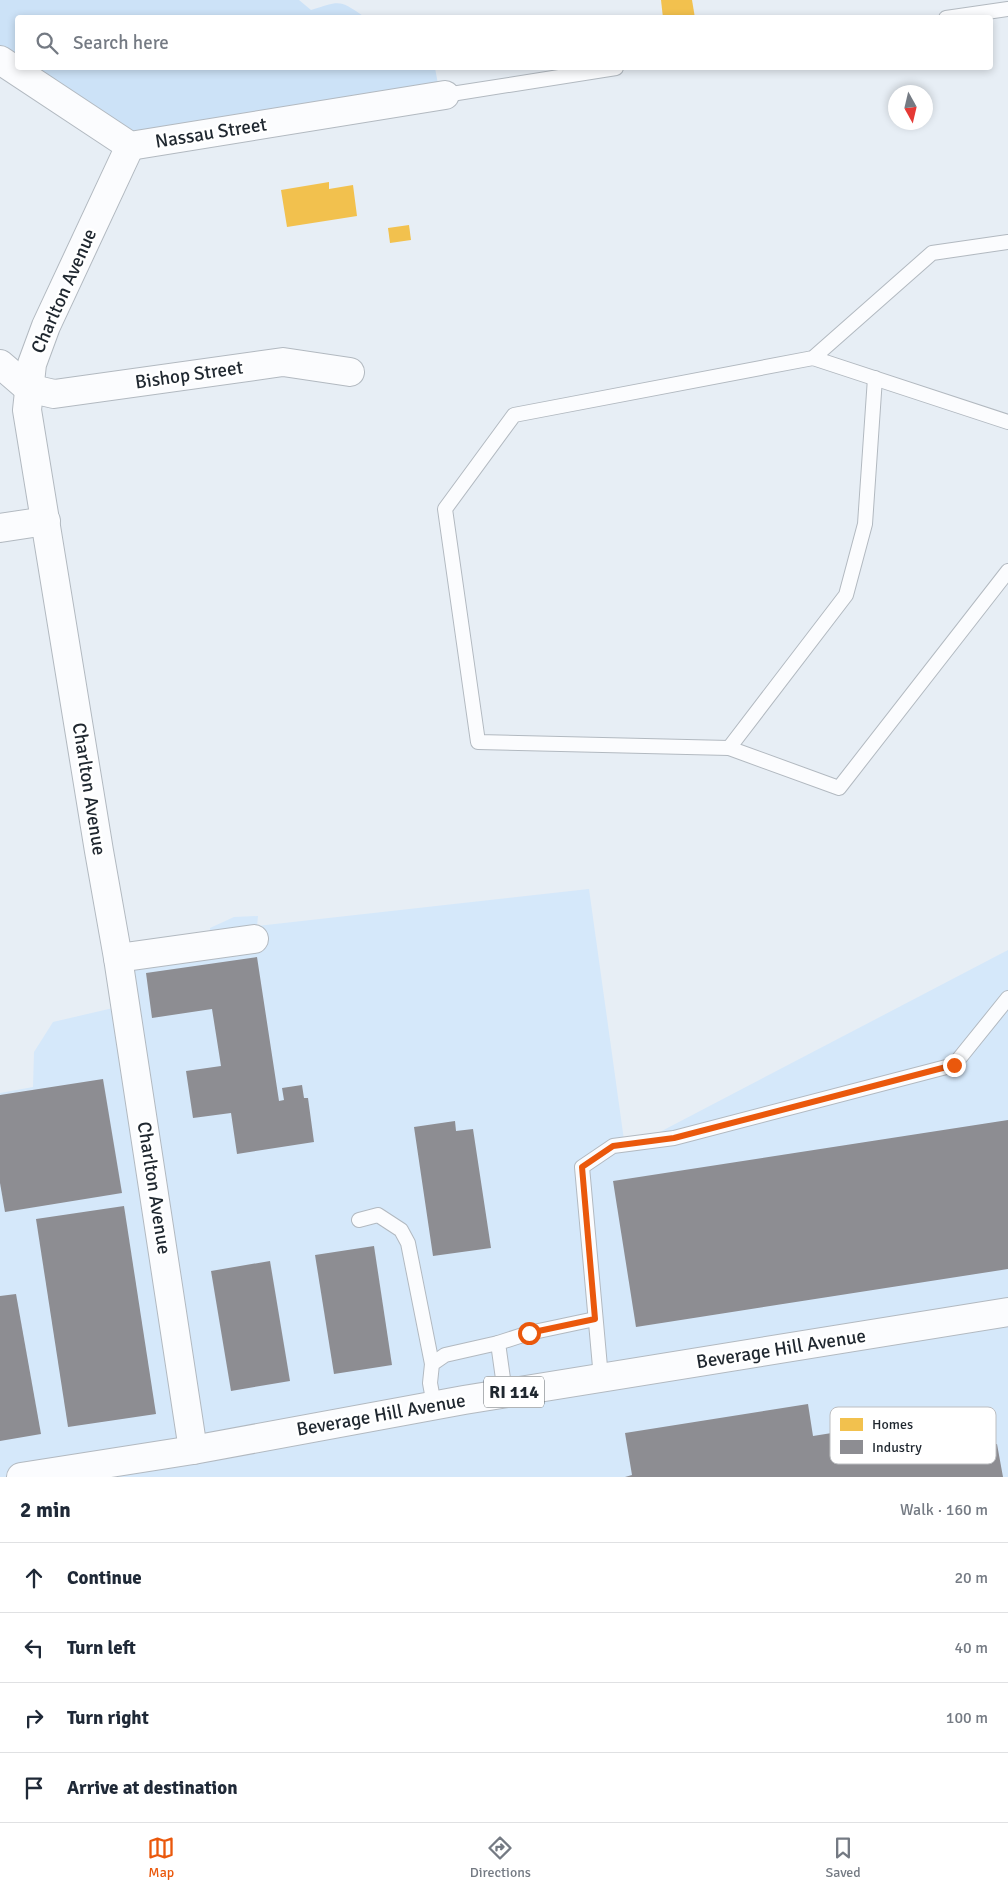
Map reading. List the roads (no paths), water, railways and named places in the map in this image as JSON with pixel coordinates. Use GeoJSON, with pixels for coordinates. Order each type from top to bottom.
{"type":"FeatureCollection","features":[{"type":"Feature","properties":{"kind":"street","name":"Nassau Street"},"geometry":{"type":"LineString","coordinates":[[0,60],[15,70]]}},
{"type":"Feature","properties":{"kind":"street","name":"Nassau Street"},"geometry":{"type":"LineString","coordinates":[[15,70],[130,146],[445,95]]}},
{"type":"Feature","properties":{"kind":"street","name":"Charlton Avenue"},"geometry":{"type":"LineString","coordinates":[[130,146],[46,326],[32,364],[28,388],[29,420],[118,958],[192,1450]]}},
{"type":"Feature","properties":{"kind":"street","name":"Bishop Street"},"geometry":{"type":"LineString","coordinates":[[28,388],[54,394],[283,362],[350,372]]}},
{"type":"Feature","properties":{"kind":"street"},"geometry":{"type":"LineString","coordinates":[[0,364],[28,388]]}},
{"type":"Feature","properties":{"kind":"street"},"geometry":{"type":"LineString","coordinates":[[0,528],[46,521]]}},
{"type":"Feature","properties":{"kind":"street"},"geometry":{"type":"LineString","coordinates":[[118,958],[254,939]]}},
{"type":"Feature","properties":{"kind":"street","name":"Beverage Hill Avenue"},"geometry":{"type":"LineString","coordinates":[[21,1477],[192,1450],[505,1393],[1008,1312]]}},
{"type":"Feature","properties":{"kind":"lane"},"geometry":{"type":"LineString","coordinates":[[965,15],[1008,8]]}},
{"type":"Feature","properties":{"kind":"lane"},"geometry":{"type":"LineString","coordinates":[[445,95],[603,70]]}},
{"type":"Feature","properties":{"kind":"lane"},"geometry":{"type":"LineString","coordinates":[[813,358],[932,253],[1008,242]]}},
{"type":"Feature","properties":{"kind":"lane"},"geometry":{"type":"LineString","coordinates":[[1008,422],[813,358],[514,415],[445,509],[478,742],[729,748],[839,788],[1008,571]]}},
{"type":"Feature","properties":{"kind":"lane"},"geometry":{"type":"LineString","coordinates":[[729,748],[846,595],[865,524],[875,378]]}},
{"type":"Feature","properties":{"kind":"lane"},"geometry":{"type":"LineString","coordinates":[[601,1378],[582,1167],[613,1146],[674,1138],[954,1065],[1008,998]]}},
{"type":"Feature","properties":{"kind":"lane"},"geometry":{"type":"LineString","coordinates":[[359,1220],[378,1215],[401,1230],[408,1243],[432,1364],[430,1384],[434,1405]]}},
{"type":"Feature","properties":{"kind":"lane"},"geometry":{"type":"LineString","coordinates":[[432,1364],[445,1355],[498,1343],[529,1333],[595,1319]]}},
{"type":"Feature","properties":{"kind":"lane"},"geometry":{"type":"LineString","coordinates":[[498,1343],[505,1393]]}}]}
